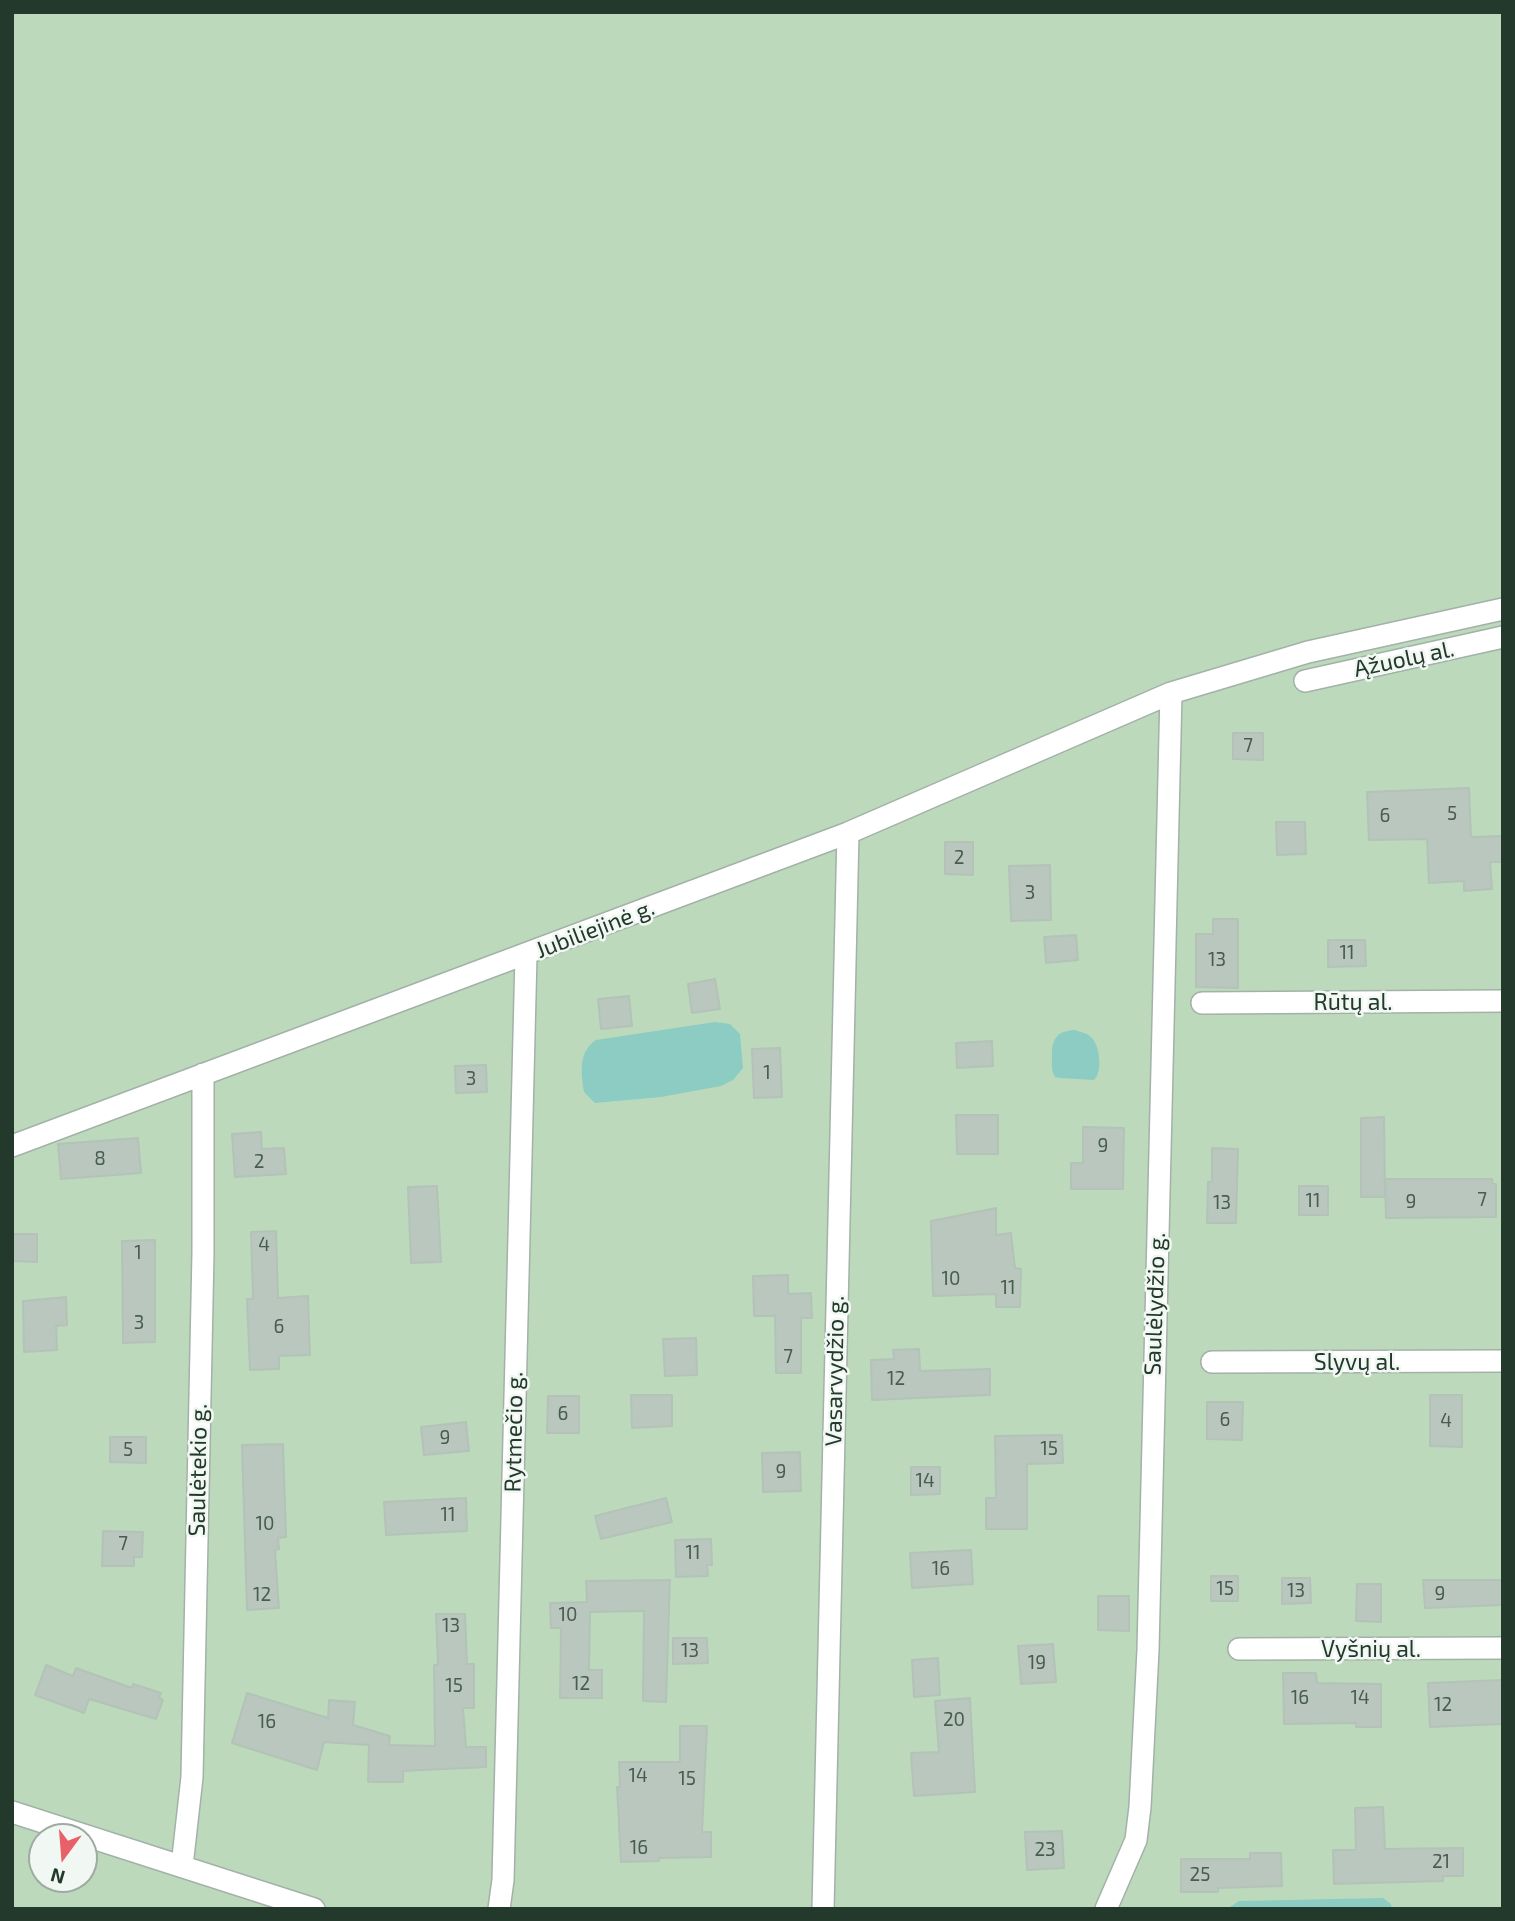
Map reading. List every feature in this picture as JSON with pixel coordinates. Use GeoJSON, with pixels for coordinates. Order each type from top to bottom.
{"type":"FeatureCollection","features":[{"type":"Feature","properties":{"kind":"street","name":"Jubiliejinė g."},"geometry":{"type":"LineString","coordinates":[[12,1146],[848,833],[1171,693],[1308,652],[1503,609]]}},
{"type":"Feature","properties":{"kind":"street","name":"Ąžuolų al."},"geometry":{"type":"LineString","coordinates":[[1304,681],[1503,637]]}},
{"type":"Feature","properties":{"kind":"street","name":"Saulėlydžio g."},"geometry":{"type":"LineString","coordinates":[[1106,1909],[1136,1840],[1142,1781],[1148,1650],[1171,693]]}},
{"type":"Feature","properties":{"kind":"street","name":"Vasarvydžio g."},"geometry":{"type":"LineString","coordinates":[[823,1909],[848,833]]}},
{"type":"Feature","properties":{"kind":"street","name":"Rytmečio g."},"geometry":{"type":"LineString","coordinates":[[499,1909],[503,1880],[526,955]]}},
{"type":"Feature","properties":{"kind":"street","name":"Rūtų al."},"geometry":{"type":"LineString","coordinates":[[1202,1003],[1503,1001]]}},
{"type":"Feature","properties":{"kind":"street","name":"Saulėtekio g."},"geometry":{"type":"LineString","coordinates":[[182,1866],[192,1777],[203,1253],[203,1074]]}},
{"type":"Feature","properties":{"kind":"street","name":"Slyvų al."},"geometry":{"type":"LineString","coordinates":[[1212,1362],[1503,1362]]}},
{"type":"Feature","properties":{"kind":"street","name":"Vyšnių al."},"geometry":{"type":"LineString","coordinates":[[1239,1650],[1503,1648]]}},
{"type":"Feature","properties":{"kind":"street"},"geometry":{"type":"LineString","coordinates":[[12,1812],[314,1909]]}},
{"type":"Feature","properties":{"kind":"green space"},"geometry":{"type":"Polygon","coordinates":[[[12,12],[1503,12],[1503,1909],[12,1909],[12,12]]]}},
{"type":"Feature","properties":{"kind":"water"},"geometry":{"type":"Polygon","coordinates":[[[715,1022],[730,1024],[740,1034],[743,1068],[733,1080],[721,1086],[661,1097],[595,1103],[584,1092],[584,1057],[596,1040],[715,1022]]]}},
{"type":"Feature","properties":{"kind":"water"},"geometry":{"type":"Polygon","coordinates":[[[1075,1030],[1089,1036],[1097,1046],[1099,1071],[1094,1080],[1055,1077],[1052,1055],[1055,1039],[1064,1032],[1075,1030]]]}},
{"type":"Feature","properties":{"kind":"water"},"geometry":{"type":"Polygon","coordinates":[[[1383,1898],[1391,1904],[1392,1909],[1227,1909],[1239,1901],[1383,1898]]]}},
{"type":"Feature","properties":{"kind":"building"},"geometry":{"type":"Polygon","coordinates":[[[1233,733],[1263,733],[1263,760],[1233,759],[1233,733]]]}},
{"type":"Feature","properties":{"kind":"building"},"geometry":{"type":"Polygon","coordinates":[[[1469,788],[1471,837],[1503,836],[1503,862],[1490,862],[1492,889],[1464,891],[1464,881],[1429,883],[1427,839],[1369,840],[1367,792],[1469,788]]]}},
{"type":"Feature","properties":{"kind":"building"},"geometry":{"type":"Polygon","coordinates":[[[1276,822],[1305,822],[1306,854],[1277,855],[1276,822]]]}},
{"type":"Feature","properties":{"kind":"building"},"geometry":{"type":"Polygon","coordinates":[[[945,842],[973,842],[973,875],[945,874],[945,842]]]}},
{"type":"Feature","properties":{"kind":"building"},"geometry":{"type":"Polygon","coordinates":[[[1050,865],[1051,920],[1011,921],[1009,866],[1050,865]]]}},
{"type":"Feature","properties":{"kind":"building"},"geometry":{"type":"Polygon","coordinates":[[[1213,919],[1238,919],[1238,988],[1196,987],[1196,934],[1213,934],[1213,919]]]}},
{"type":"Feature","properties":{"kind":"building"},"geometry":{"type":"Polygon","coordinates":[[[1076,935],[1078,960],[1046,963],[1044,937],[1076,935]]]}},
{"type":"Feature","properties":{"kind":"building"},"geometry":{"type":"Polygon","coordinates":[[[1328,940],[1365,940],[1366,966],[1328,967],[1328,940]]]}},
{"type":"Feature","properties":{"kind":"building"},"geometry":{"type":"Polygon","coordinates":[[[715,979],[720,1009],[692,1013],[688,984],[715,979]]]}},
{"type":"Feature","properties":{"kind":"building"},"geometry":{"type":"Polygon","coordinates":[[[629,996],[632,1026],[601,1029],[598,999],[629,996]]]}},
{"type":"Feature","properties":{"kind":"building"},"geometry":{"type":"Polygon","coordinates":[[[992,1041],[993,1066],[957,1068],[956,1043],[992,1041]]]}},
{"type":"Feature","properties":{"kind":"building"},"geometry":{"type":"Polygon","coordinates":[[[780,1048],[782,1097],[754,1098],[752,1049],[780,1048]]]}},
{"type":"Feature","properties":{"kind":"building"},"geometry":{"type":"Polygon","coordinates":[[[486,1065],[487,1092],[456,1093],[455,1066],[486,1065]]]}},
{"type":"Feature","properties":{"kind":"building"},"geometry":{"type":"Polygon","coordinates":[[[956,1115],[998,1115],[998,1154],[957,1154],[956,1115]]]}},
{"type":"Feature","properties":{"kind":"building"},"geometry":{"type":"Polygon","coordinates":[[[1384,1117],[1385,1197],[1361,1197],[1361,1118],[1384,1117]]]}},
{"type":"Feature","properties":{"kind":"building"},"geometry":{"type":"Polygon","coordinates":[[[1083,1127],[1124,1128],[1123,1189],[1071,1189],[1071,1163],[1083,1163],[1083,1127]]]}},
{"type":"Feature","properties":{"kind":"building"},"geometry":{"type":"Polygon","coordinates":[[[261,1132],[262,1149],[284,1148],[286,1174],[235,1177],[232,1134],[261,1132]]]}},
{"type":"Feature","properties":{"kind":"building"},"geometry":{"type":"Polygon","coordinates":[[[138,1138],[141,1173],[61,1179],[58,1144],[138,1138]]]}},
{"type":"Feature","properties":{"kind":"building"},"geometry":{"type":"Polygon","coordinates":[[[1212,1148],[1238,1149],[1236,1223],[1207,1223],[1208,1182],[1212,1182],[1212,1148]]]}},
{"type":"Feature","properties":{"kind":"building"},"geometry":{"type":"Polygon","coordinates":[[[1385,1179],[1492,1179],[1493,1184],[1496,1184],[1496,1217],[1386,1218],[1385,1179]]]}},
{"type":"Feature","properties":{"kind":"building"},"geometry":{"type":"Polygon","coordinates":[[[437,1186],[441,1262],[411,1263],[408,1187],[437,1186]]]}},
{"type":"Feature","properties":{"kind":"building"},"geometry":{"type":"Polygon","coordinates":[[[1299,1186],[1328,1186],[1328,1215],[1299,1215],[1299,1186]]]}},
{"type":"Feature","properties":{"kind":"building"},"geometry":{"type":"Polygon","coordinates":[[[996,1208],[996,1235],[1011,1233],[1015,1268],[1021,1269],[1020,1307],[996,1307],[996,1294],[933,1296],[931,1221],[996,1208]]]}},
{"type":"Feature","properties":{"kind":"building"},"geometry":{"type":"Polygon","coordinates":[[[276,1231],[278,1298],[308,1296],[310,1355],[279,1356],[279,1369],[250,1370],[247,1299],[253,1299],[251,1232],[276,1231]]]}},
{"type":"Feature","properties":{"kind":"building"},"geometry":{"type":"Polygon","coordinates":[[[13,1234],[37,1234],[37,1262],[13,1261],[13,1234]]]}},
{"type":"Feature","properties":{"kind":"building"},"geometry":{"type":"Polygon","coordinates":[[[155,1240],[155,1342],[123,1343],[122,1241],[155,1240]]]}},
{"type":"Feature","properties":{"kind":"building"},"geometry":{"type":"Polygon","coordinates":[[[788,1275],[788,1294],[811,1293],[812,1318],[801,1318],[801,1373],[776,1373],[775,1316],[754,1316],[753,1276],[788,1275]]]}},
{"type":"Feature","properties":{"kind":"building"},"geometry":{"type":"Polygon","coordinates":[[[66,1297],[67,1325],[56,1326],[57,1350],[24,1352],[23,1301],[66,1297]]]}},
{"type":"Feature","properties":{"kind":"building"},"geometry":{"type":"Polygon","coordinates":[[[696,1338],[697,1375],[665,1376],[663,1339],[696,1338]]]}},
{"type":"Feature","properties":{"kind":"building"},"geometry":{"type":"Polygon","coordinates":[[[919,1349],[920,1371],[990,1369],[990,1395],[872,1400],[871,1360],[894,1359],[893,1350],[919,1349]]]}},
{"type":"Feature","properties":{"kind":"building"},"geometry":{"type":"Polygon","coordinates":[[[631,1395],[672,1395],[672,1426],[632,1428],[631,1395]]]}},
{"type":"Feature","properties":{"kind":"building"},"geometry":{"type":"Polygon","coordinates":[[[1430,1395],[1462,1395],[1462,1447],[1430,1446],[1430,1395]]]}},
{"type":"Feature","properties":{"kind":"building"},"geometry":{"type":"Polygon","coordinates":[[[548,1396],[579,1396],[579,1433],[547,1433],[548,1396]]]}},
{"type":"Feature","properties":{"kind":"building"},"geometry":{"type":"Polygon","coordinates":[[[1207,1402],[1243,1402],[1242,1440],[1207,1439],[1207,1402]]]}},
{"type":"Feature","properties":{"kind":"building"},"geometry":{"type":"Polygon","coordinates":[[[466,1422],[469,1451],[424,1455],[421,1427],[466,1422]]]}},
{"type":"Feature","properties":{"kind":"building"},"geometry":{"type":"Polygon","coordinates":[[[1062,1435],[1063,1463],[1027,1464],[1027,1529],[986,1529],[986,1498],[996,1498],[995,1436],[1062,1435]]]}},
{"type":"Feature","properties":{"kind":"building"},"geometry":{"type":"Polygon","coordinates":[[[110,1437],[146,1437],[146,1463],[110,1462],[110,1437]]]}},
{"type":"Feature","properties":{"kind":"building"},"geometry":{"type":"Polygon","coordinates":[[[283,1444],[286,1537],[278,1538],[279,1549],[275,1550],[279,1608],[247,1610],[242,1445],[283,1444]]]}},
{"type":"Feature","properties":{"kind":"building"},"geometry":{"type":"Polygon","coordinates":[[[800,1452],[801,1491],[763,1492],[762,1453],[800,1452]]]}},
{"type":"Feature","properties":{"kind":"building"},"geometry":{"type":"Polygon","coordinates":[[[911,1467],[940,1467],[940,1494],[911,1495],[911,1467]]]}},
{"type":"Feature","properties":{"kind":"building"},"geometry":{"type":"Polygon","coordinates":[[[466,1498],[467,1531],[386,1535],[384,1502],[466,1498]]]}},
{"type":"Feature","properties":{"kind":"building"},"geometry":{"type":"Polygon","coordinates":[[[666,1498],[672,1522],[601,1539],[595,1516],[666,1498]]]}},
{"type":"Feature","properties":{"kind":"building"},"geometry":{"type":"Polygon","coordinates":[[[103,1531],[143,1532],[142,1557],[134,1557],[134,1566],[102,1566],[103,1531]]]}},
{"type":"Feature","properties":{"kind":"building"},"geometry":{"type":"Polygon","coordinates":[[[711,1539],[712,1565],[707,1565],[708,1576],[676,1577],[675,1540],[711,1539]]]}},
{"type":"Feature","properties":{"kind":"building"},"geometry":{"type":"Polygon","coordinates":[[[971,1550],[973,1584],[912,1588],[910,1553],[971,1550]]]}},
{"type":"Feature","properties":{"kind":"building"},"geometry":{"type":"Polygon","coordinates":[[[1211,1576],[1238,1576],[1238,1601],[1211,1601],[1211,1576]]]}},
{"type":"Feature","properties":{"kind":"building"},"geometry":{"type":"Polygon","coordinates":[[[1282,1578],[1310,1578],[1311,1603],[1282,1604],[1282,1578]]]}},
{"type":"Feature","properties":{"kind":"building"},"geometry":{"type":"Polygon","coordinates":[[[670,1580],[666,1702],[643,1701],[644,1611],[590,1612],[589,1670],[602,1670],[602,1698],[560,1698],[561,1628],[551,1628],[550,1603],[587,1602],[586,1581],[670,1580]]]}},
{"type":"Feature","properties":{"kind":"building"},"geometry":{"type":"Polygon","coordinates":[[[1423,1580],[1503,1580],[1503,1605],[1425,1608],[1423,1580]]]}},
{"type":"Feature","properties":{"kind":"building"},"geometry":{"type":"Polygon","coordinates":[[[1357,1584],[1381,1584],[1381,1622],[1356,1621],[1357,1584]]]}},
{"type":"Feature","properties":{"kind":"building"},"geometry":{"type":"Polygon","coordinates":[[[1098,1596],[1129,1596],[1129,1631],[1098,1630],[1098,1596]]]}},
{"type":"Feature","properties":{"kind":"building"},"geometry":{"type":"Polygon","coordinates":[[[436,1614],[465,1614],[467,1664],[474,1664],[474,1708],[463,1708],[466,1747],[486,1747],[486,1767],[403,1771],[403,1782],[368,1782],[369,1745],[324,1742],[317,1770],[232,1743],[247,1693],[328,1718],[329,1700],[355,1702],[353,1725],[390,1736],[389,1745],[435,1746],[434,1665],[438,1665],[436,1614]]]}},
{"type":"Feature","properties":{"kind":"building"},"geometry":{"type":"Polygon","coordinates":[[[673,1638],[707,1638],[708,1663],[673,1664],[673,1638]]]}},
{"type":"Feature","properties":{"kind":"building"},"geometry":{"type":"Polygon","coordinates":[[[1053,1644],[1056,1682],[1021,1684],[1018,1646],[1053,1644]]]}},
{"type":"Feature","properties":{"kind":"building"},"geometry":{"type":"Polygon","coordinates":[[[938,1658],[940,1695],[914,1697],[912,1660],[938,1658]]]}},
{"type":"Feature","properties":{"kind":"building"},"geometry":{"type":"Polygon","coordinates":[[[46,1665],[73,1676],[76,1668],[132,1688],[133,1684],[161,1693],[159,1698],[163,1700],[156,1719],[89,1699],[84,1713],[35,1695],[46,1665]]]}},
{"type":"Feature","properties":{"kind":"building"},"geometry":{"type":"Polygon","coordinates":[[[1283,1673],[1316,1673],[1317,1683],[1381,1684],[1381,1727],[1356,1727],[1356,1723],[1284,1724],[1283,1673]]]}},
{"type":"Feature","properties":{"kind":"building"},"geometry":{"type":"Polygon","coordinates":[[[1503,1680],[1503,1724],[1430,1727],[1428,1683],[1503,1680]]]}},
{"type":"Feature","properties":{"kind":"building"},"geometry":{"type":"Polygon","coordinates":[[[970,1698],[975,1792],[914,1796],[911,1753],[939,1752],[935,1701],[970,1698]]]}},
{"type":"Feature","properties":{"kind":"building"},"geometry":{"type":"Polygon","coordinates":[[[680,1726],[707,1726],[702,1832],[711,1832],[711,1857],[621,1862],[617,1787],[620,1787],[619,1762],[680,1762],[680,1726]]]}},
{"type":"Feature","properties":{"kind":"building"},"geometry":{"type":"Polygon","coordinates":[[[1383,1807],[1385,1849],[1463,1848],[1463,1876],[1443,1876],[1443,1881],[1334,1884],[1333,1850],[1356,1850],[1355,1808],[1383,1807]]]}},
{"type":"Feature","properties":{"kind":"building"},"geometry":{"type":"Polygon","coordinates":[[[1062,1831],[1064,1868],[1027,1870],[1025,1832],[1062,1831]]]}},
{"type":"Feature","properties":{"kind":"building"},"geometry":{"type":"Polygon","coordinates":[[[1250,1853],[1281,1853],[1282,1886],[1218,1888],[1218,1892],[1181,1892],[1181,1859],[1250,1859],[1250,1853]]]}}]}
